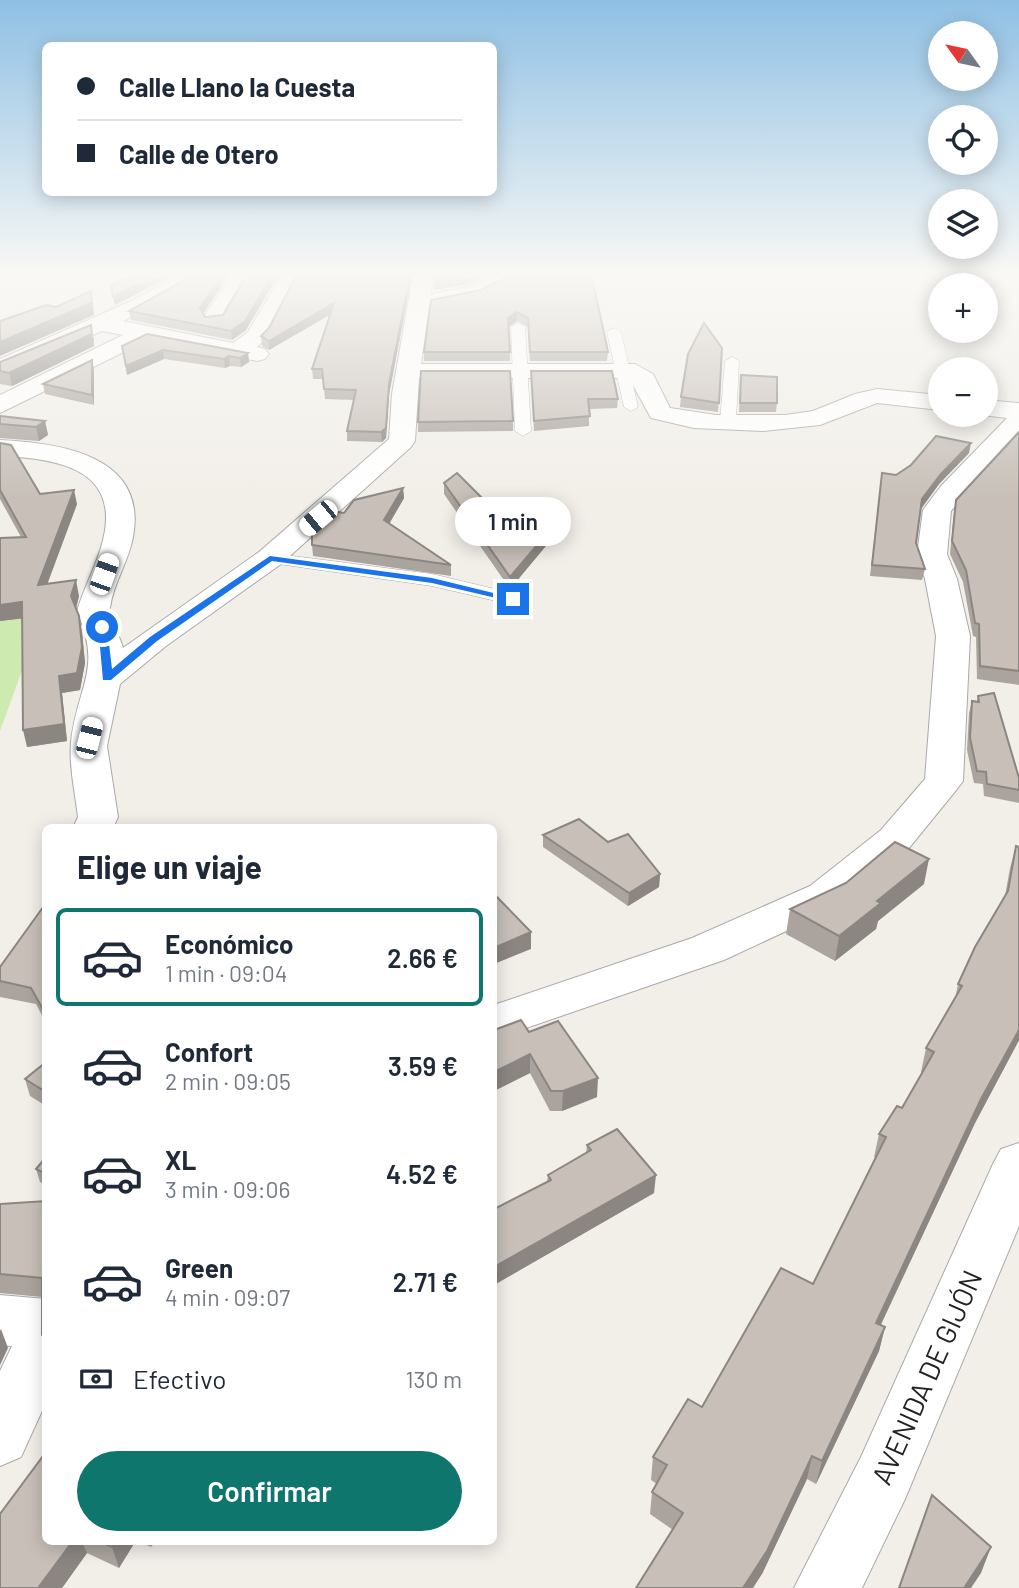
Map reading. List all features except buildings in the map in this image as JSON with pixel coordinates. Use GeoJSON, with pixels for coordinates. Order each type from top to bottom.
{"type":"FeatureCollection","features":[{"type":"Feature","properties":{"kind":"street"},"geometry":{"type":"LineString","coordinates":[[0,368],[38,350]]}},
{"type":"Feature","properties":{"kind":"street"},"geometry":{"type":"LineString","coordinates":[[0,405],[110,350]]}},
{"type":"Feature","properties":{"kind":"street"},"geometry":{"type":"LineString","coordinates":[[107,678],[154,639],[270,558],[401,442],[405,432],[407,371],[411,350]]}},
{"type":"Feature","properties":{"kind":"street"},"geometry":{"type":"LineString","coordinates":[[407,371],[640,372],[660,413],[672,417],[728,421],[797,422],[819,418],[872,396],[928,402]]}},
{"type":"Feature","properties":{"kind":"street"},"geometry":{"type":"LineString","coordinates":[[998,409],[1019,411]]}},
{"type":"Feature","properties":{"kind":"street"},"geometry":{"type":"LineString","coordinates":[[497,1021],[708,949],[825,896],[895,839],[944,781],[953,636],[941,579],[932,554],[937,510],[951,492],[1004,439],[1019,419]]}},
{"type":"Feature","properties":{"kind":"street"},"geometry":{"type":"LineString","coordinates":[[0,448],[58,456],[94,467],[107,475],[119,498],[120,529],[93,611],[106,643],[107,678],[89,738],[97,817],[94,824]]}},
{"type":"Feature","properties":{"kind":"street","name":"AVENIDA DE GIJÓN"},"geometry":{"type":"LineString","coordinates":[[827,1588],[883,1478],[1019,1164]]}},
{"type":"Feature","properties":{"kind":"street"},"geometry":{"type":"LineString","coordinates":[[0,1320],[42,1324]]}},
{"type":"Feature","properties":{"kind":"street"},"geometry":{"type":"LineString","coordinates":[[0,1437],[42,1343]]}},
{"type":"Feature","properties":{"kind":"lane"},"geometry":{"type":"LineString","coordinates":[[519,350],[523,431]]}},
{"type":"Feature","properties":{"kind":"lane"},"geometry":{"type":"LineString","coordinates":[[618,350],[631,407]]}},
{"type":"Feature","properties":{"kind":"lane"},"geometry":{"type":"LineString","coordinates":[[728,421],[732,361]]}},
{"type":"Feature","properties":{"kind":"lane"},"geometry":{"type":"LineString","coordinates":[[270,558],[432,580],[513,599]]}},
{"type":"Feature","properties":{"kind":"green space"},"geometry":{"type":"Polygon","coordinates":[[[0,594],[48,599],[0,731],[0,594]]]}},
{"type":"Feature","properties":{"kind":"route"},"geometry":{"type":"LineString","coordinates":[[102,627],[106,643],[107,678],[154,639],[270,558],[432,580],[513,599]]}}]}
